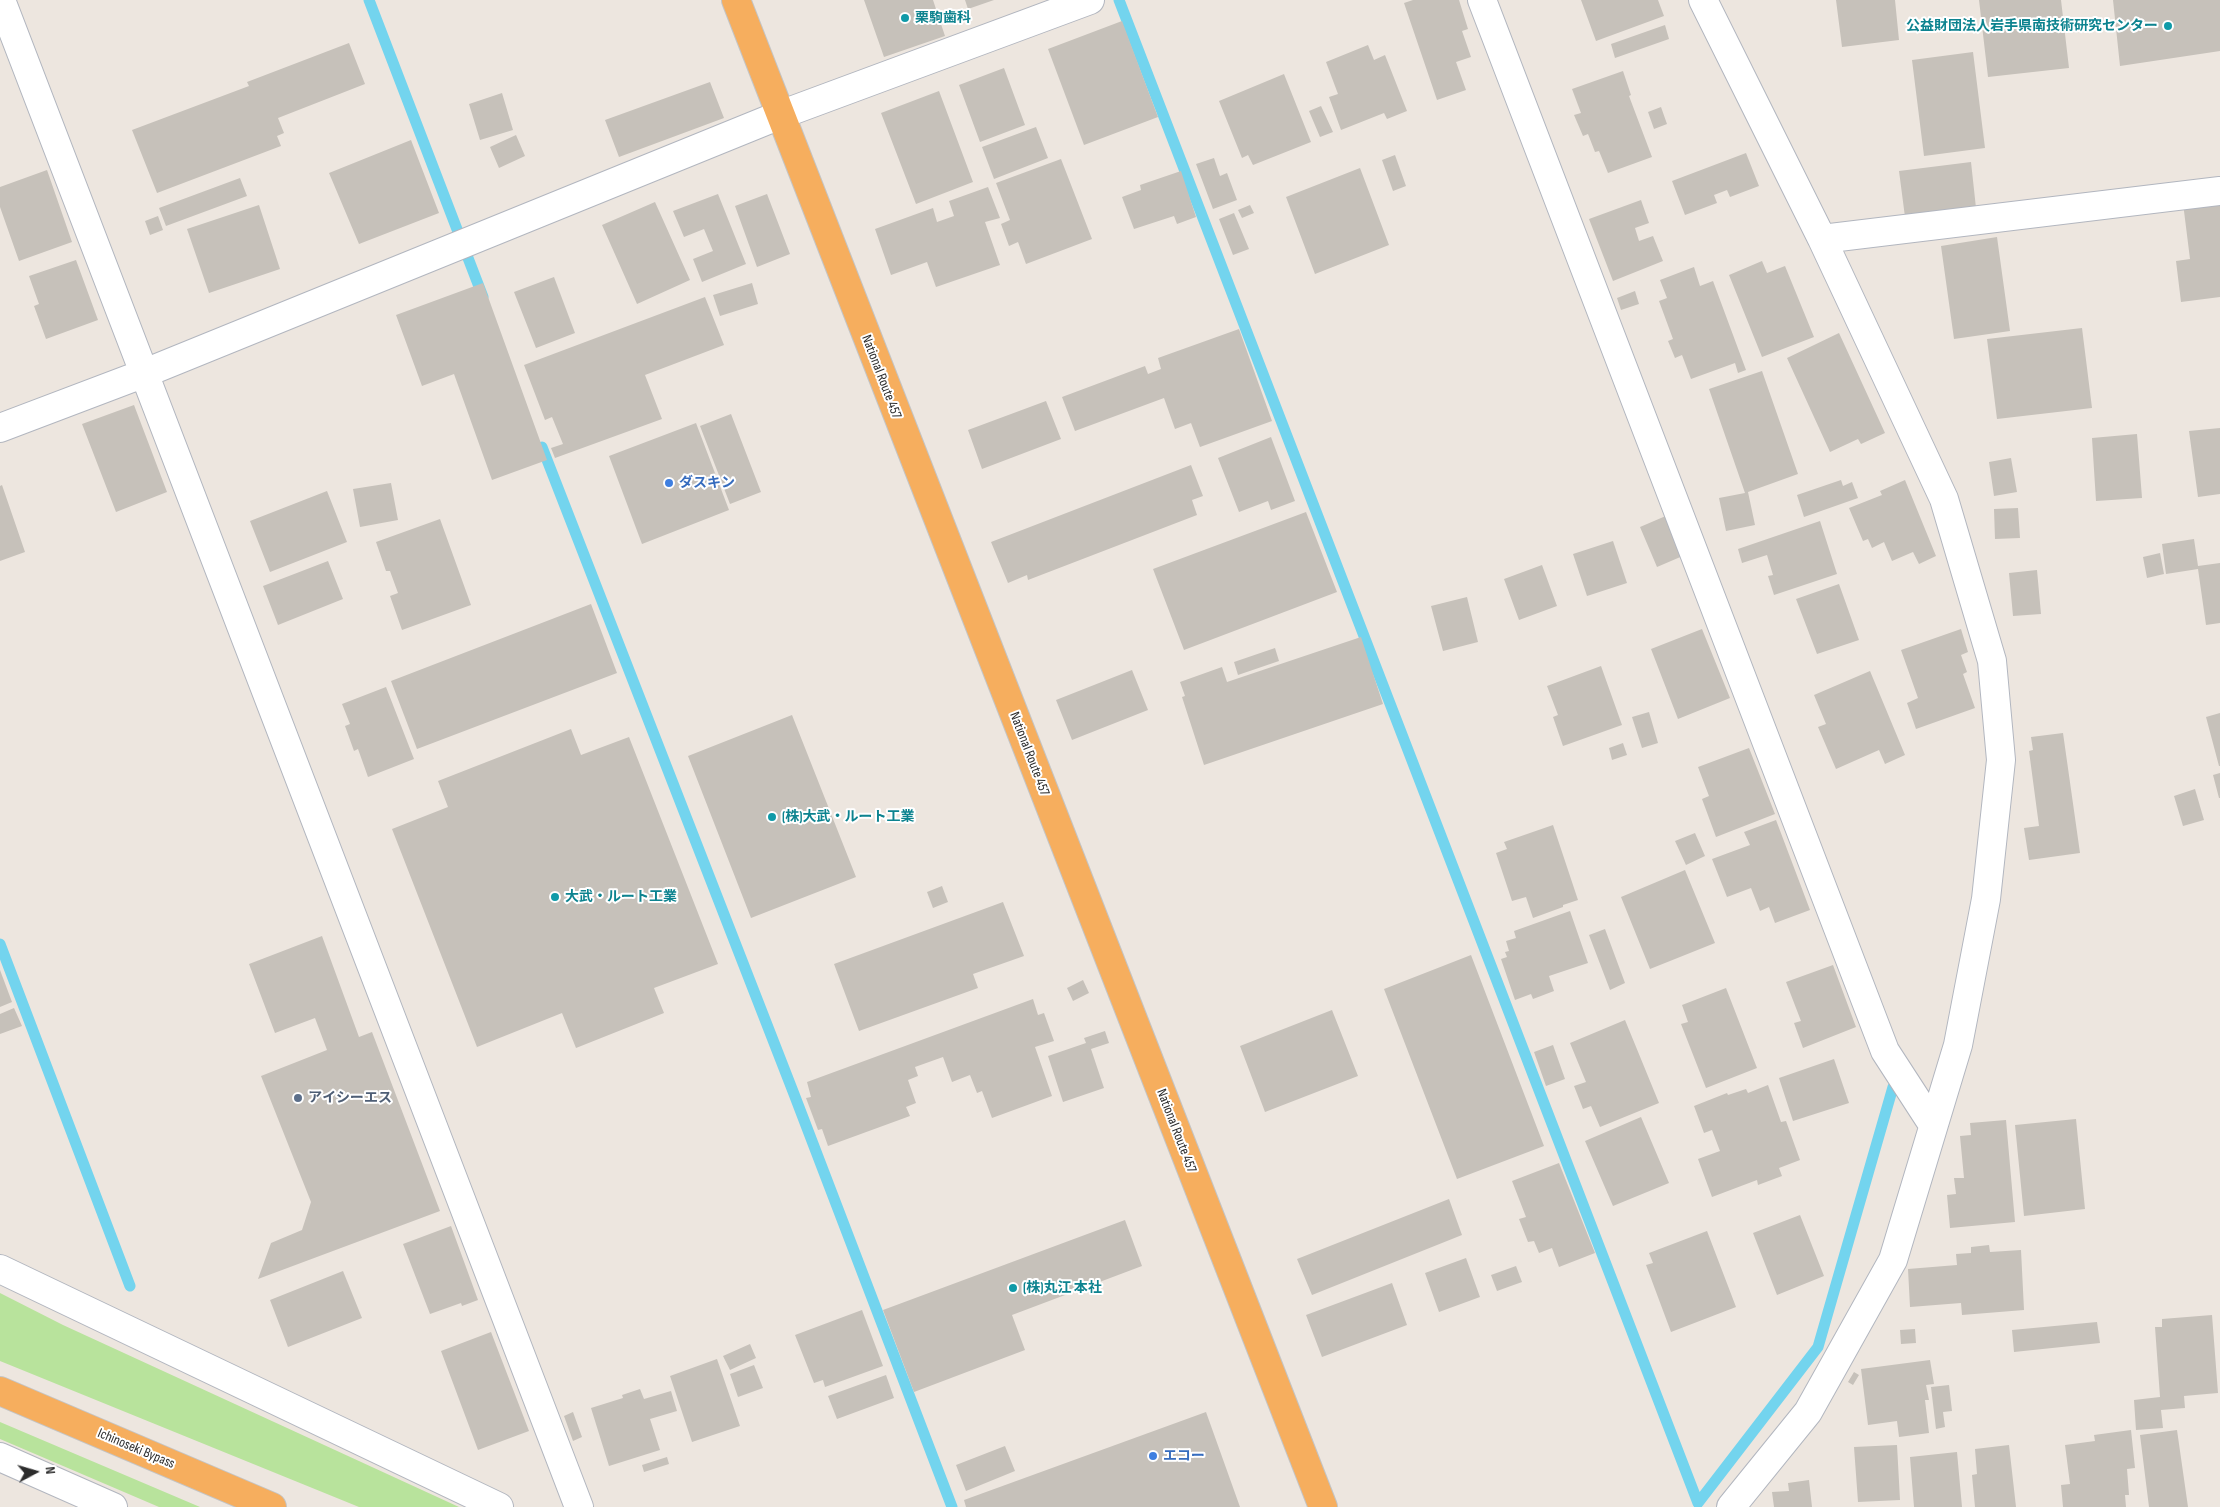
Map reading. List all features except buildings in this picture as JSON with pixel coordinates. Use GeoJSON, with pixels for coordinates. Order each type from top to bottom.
{"type":"FeatureCollection","features":[{"type":"Feature","properties":{"kind":"highway","name":"National Route 457"},"geometry":{"type":"LineString","coordinates":[[736,0],[1323,1507]]}},
{"type":"Feature","properties":{"kind":"highway","name":"Ichinoseki Bypass"},"geometry":{"type":"LineString","coordinates":[[0,1391],[272,1507]]}},
{"type":"Feature","properties":{"kind":"street"},"geometry":{"type":"LineString","coordinates":[[1,0],[579,1507]]}},
{"type":"Feature","properties":{"kind":"street"},"geometry":{"type":"LineString","coordinates":[[0,428],[145,373],[780,116],[1090,0]]}},
{"type":"Feature","properties":{"kind":"street"},"geometry":{"type":"LineString","coordinates":[[1482,0],[1885,1051],[1933,1125]]}},
{"type":"Feature","properties":{"kind":"street"},"geometry":{"type":"LineString","coordinates":[[1703,0],[1822,239],[1944,499],[1992,661],[2001,760],[1986,898],[1958,1045],[1893,1260],[1808,1412],[1731,1507]]}},
{"type":"Feature","properties":{"kind":"street"},"geometry":{"type":"LineString","coordinates":[[1822,239],[2220,191]]}},
{"type":"Feature","properties":{"kind":"street"},"geometry":{"type":"LineString","coordinates":[[0,1269],[499,1507]]}},
{"type":"Feature","properties":{"kind":"street"},"geometry":{"type":"LineString","coordinates":[[0,1457],[114,1507]]}},
{"type":"Feature","properties":{"kind":"green space"},"geometry":{"type":"Polygon","coordinates":[[[0,1293],[63,1325],[459,1507],[359,1507],[0,1361],[0,1293]]]}},
{"type":"Feature","properties":{"kind":"green space"},"geometry":{"type":"Polygon","coordinates":[[[0,1422],[200,1507],[159,1507],[0,1439],[0,1422]]]}},
{"type":"Feature","properties":{"kind":"waterway"},"geometry":{"type":"LineString","coordinates":[[369,0],[483,297]]}},
{"type":"Feature","properties":{"kind":"waterway"},"geometry":{"type":"LineString","coordinates":[[1119,0],[1698,1503],[1818,1347],[1893,1087]]}},
{"type":"Feature","properties":{"kind":"waterway"},"geometry":{"type":"LineString","coordinates":[[542,447],[794,1094],[952,1507]]}},
{"type":"Feature","properties":{"kind":"waterway"},"geometry":{"type":"LineString","coordinates":[[0,944],[130,1286]]}},
{"type":"Feature","properties":{"kind":"place","name":"栗駒歯科"},"geometry":{"type":"Point","coordinates":[905,18]}},
{"type":"Feature","properties":{"kind":"place","name":"公益財団法人岩手県南技術研究センター"},"geometry":{"type":"Point","coordinates":[2168,26]}},
{"type":"Feature","properties":{"kind":"place","name":"ダスキン"},"geometry":{"type":"Point","coordinates":[669,483]}},
{"type":"Feature","properties":{"kind":"place","name":"(株)大武・ルート工業"},"geometry":{"type":"Point","coordinates":[772,817]}},
{"type":"Feature","properties":{"kind":"place","name":"大武・ルート工業"},"geometry":{"type":"Point","coordinates":[555,897]}},
{"type":"Feature","properties":{"kind":"place","name":"アイシーエス"},"geometry":{"type":"Point","coordinates":[298,1098]}},
{"type":"Feature","properties":{"kind":"place","name":"(株)丸江 本社"},"geometry":{"type":"Point","coordinates":[1013,1288]}},
{"type":"Feature","properties":{"kind":"place","name":"エコー"},"geometry":{"type":"Point","coordinates":[1153,1456]}}]}
